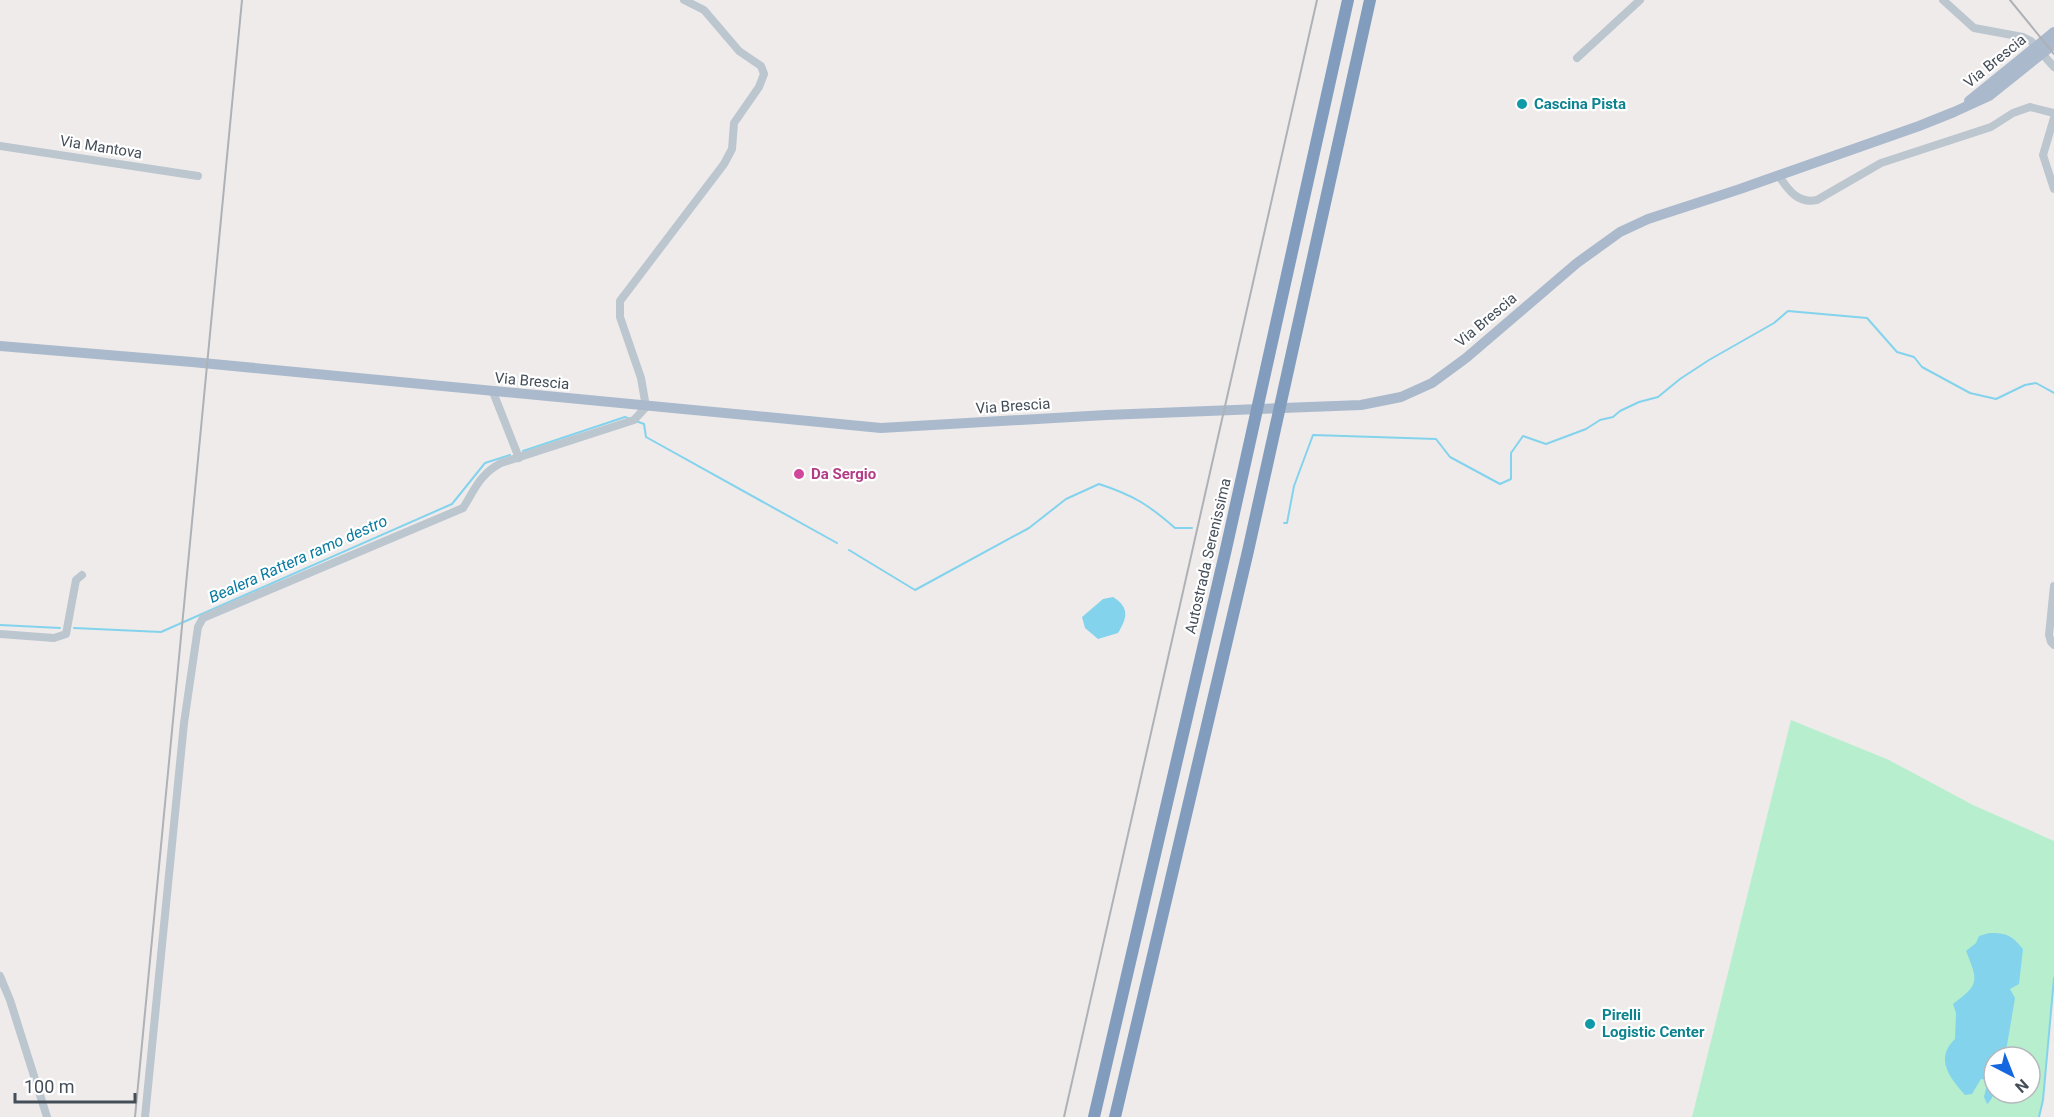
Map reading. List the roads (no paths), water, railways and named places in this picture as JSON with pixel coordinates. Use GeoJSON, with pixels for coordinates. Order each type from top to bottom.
{"type":"FeatureCollection","features":[{"type":"Feature","properties":{"kind":"highway","name":"Autostrada Serenissima"},"geometry":{"type":"LineString","coordinates":[[1094,1117],[1226,549],[1348,0]]}},
{"type":"Feature","properties":{"kind":"highway"},"geometry":{"type":"LineString","coordinates":[[1115,1117],[1250,540],[1370,0]]}},
{"type":"Feature","properties":{"kind":"main road","name":"Via Brescia"},"geometry":{"type":"LineString","coordinates":[[1987,93],[2054,33]]}},
{"type":"Feature","properties":{"kind":"main road","name":"Via Brescia"},"geometry":{"type":"LineString","coordinates":[[0,346],[192,362],[881,428],[1106,415],[1361,405],[1401,397],[1432,384],[1466,358],[1576,263],[1620,232],[1648,219],[1779,176],[1954,112],[1987,93],[2054,44]]}},
{"type":"Feature","properties":{"kind":"street"},"geometry":{"type":"LineString","coordinates":[[145,1117],[184,723],[198,627],[203,618],[463,508],[477,482],[488,470],[501,463],[631,420],[646,407],[641,378],[620,316],[620,302],[724,164],[732,148],[734,123],[759,87],[764,74],[761,66],[739,51],[704,10],[684,0]]}},
{"type":"Feature","properties":{"kind":"street"},"geometry":{"type":"LineString","coordinates":[[1577,58],[1640,0]]}},
{"type":"Feature","properties":{"kind":"street"},"geometry":{"type":"LineString","coordinates":[[1943,0],[1974,28],[2023,37],[2031,41],[2054,67]]}},
{"type":"Feature","properties":{"kind":"street"},"geometry":{"type":"LineString","coordinates":[[1779,176],[1787,189],[1795,196],[1810,201],[1817,200],[1881,163],[1991,127],[2013,113],[2031,106],[2054,113]]}},
{"type":"Feature","properties":{"kind":"street"},"geometry":{"type":"LineString","coordinates":[[2054,118],[2043,155],[2054,189]]}},
{"type":"Feature","properties":{"kind":"street","name":"Via Mantova"},"geometry":{"type":"LineString","coordinates":[[0,146],[198,176]]}},
{"type":"Feature","properties":{"kind":"street"},"geometry":{"type":"LineString","coordinates":[[493,392],[519,458]]}},
{"type":"Feature","properties":{"kind":"street"},"geometry":{"type":"LineString","coordinates":[[0,634],[54,639],[66,634],[76,580],[82,575]]}},
{"type":"Feature","properties":{"kind":"street"},"geometry":{"type":"LineString","coordinates":[[2054,586],[2049,635],[2050,642],[2054,645]]}},
{"type":"Feature","properties":{"kind":"street"},"geometry":{"type":"LineString","coordinates":[[0,976],[10,1000],[47,1117]]}},
{"type":"Feature","properties":{"kind":"water"},"geometry":{"type":"Polygon","coordinates":[[[1113,597],[1124,609],[1124,622],[1118,633],[1098,639],[1085,628],[1082,617],[1103,599],[1113,597]]]}},
{"type":"Feature","properties":{"kind":"water"},"geometry":{"type":"Polygon","coordinates":[[[1989,933],[2008,936],[2023,949],[2019,984],[2010,989],[2015,998],[2007,1045],[1982,1045],[1982,1079],[1972,1094],[1965,1095],[1954,1082],[1946,1068],[1945,1061],[1949,1046],[1955,1039],[1956,1013],[1953,1004],[1968,992],[1974,981],[1973,969],[1966,951],[1976,943],[1979,936],[1989,933]]]}},
{"type":"Feature","properties":{"kind":"waterway","name":"Bealera Rattera ramo destro"},"geometry":{"type":"LineString","coordinates":[[1284,523],[1287,523],[1294,486],[1313,435],[1436,439],[1450,457],[1500,484],[1511,479],[1511,453],[1523,436],[1546,444],[1586,429],[1600,420],[1613,417],[1639,402],[1658,397],[1680,379],[1774,323],[1788,311],[1867,318],[1897,352],[1914,357],[1922,367],[1970,393],[1996,399],[2025,385],[2036,383],[2054,393]]}},
{"type":"Feature","properties":{"kind":"waterway","name":"Bealera Rattera ramo destro"},"geometry":{"type":"LineString","coordinates":[[523,451],[625,417],[630,419]]}},
{"type":"Feature","properties":{"kind":"waterway","name":"Bealera Rattera ramo destro"},"geometry":{"type":"LineString","coordinates":[[636,421],[644,424],[646,437],[837,543]]}},
{"type":"Feature","properties":{"kind":"waterway","name":"Bealera Rattera ramo destro"},"geometry":{"type":"LineString","coordinates":[[74,628],[161,632],[452,504],[485,463],[510,455]]}},
{"type":"Feature","properties":{"kind":"waterway","name":"Bealera Rattera ramo destro"},"geometry":{"type":"LineString","coordinates":[[849,550],[915,590],[1029,528],[1066,499],[1099,484],[1122,492],[1140,502],[1175,528],[1192,528]]}},
{"type":"Feature","properties":{"kind":"waterway","name":"Bealera Rattera ramo destro"},"geometry":{"type":"LineString","coordinates":[[0,625],[60,628]]}},
{"type":"Feature","properties":{"kind":"waterway"},"geometry":{"type":"LineString","coordinates":[[2039,1117],[2043,1100],[2054,978]]}},
{"type":"Feature","properties":{"kind":"railway"},"geometry":{"type":"LineString","coordinates":[[135,1117],[242,0]]}},
{"type":"Feature","properties":{"kind":"railway"},"geometry":{"type":"LineString","coordinates":[[1064,1117],[1317,0]]}},
{"type":"Feature","properties":{"kind":"railway"},"geometry":{"type":"LineString","coordinates":[[2010,0],[2054,54]]}},
{"type":"Feature","properties":{"kind":"place","name":"Cascina Pista"},"geometry":{"type":"Point","coordinates":[1522,104]}},
{"type":"Feature","properties":{"kind":"place","name":"Da Sergio"},"geometry":{"type":"Point","coordinates":[799,474]}},
{"type":"Feature","properties":{"kind":"place","name":"Pirelli Logistic Center"},"geometry":{"type":"Point","coordinates":[1590,1024]}}]}
